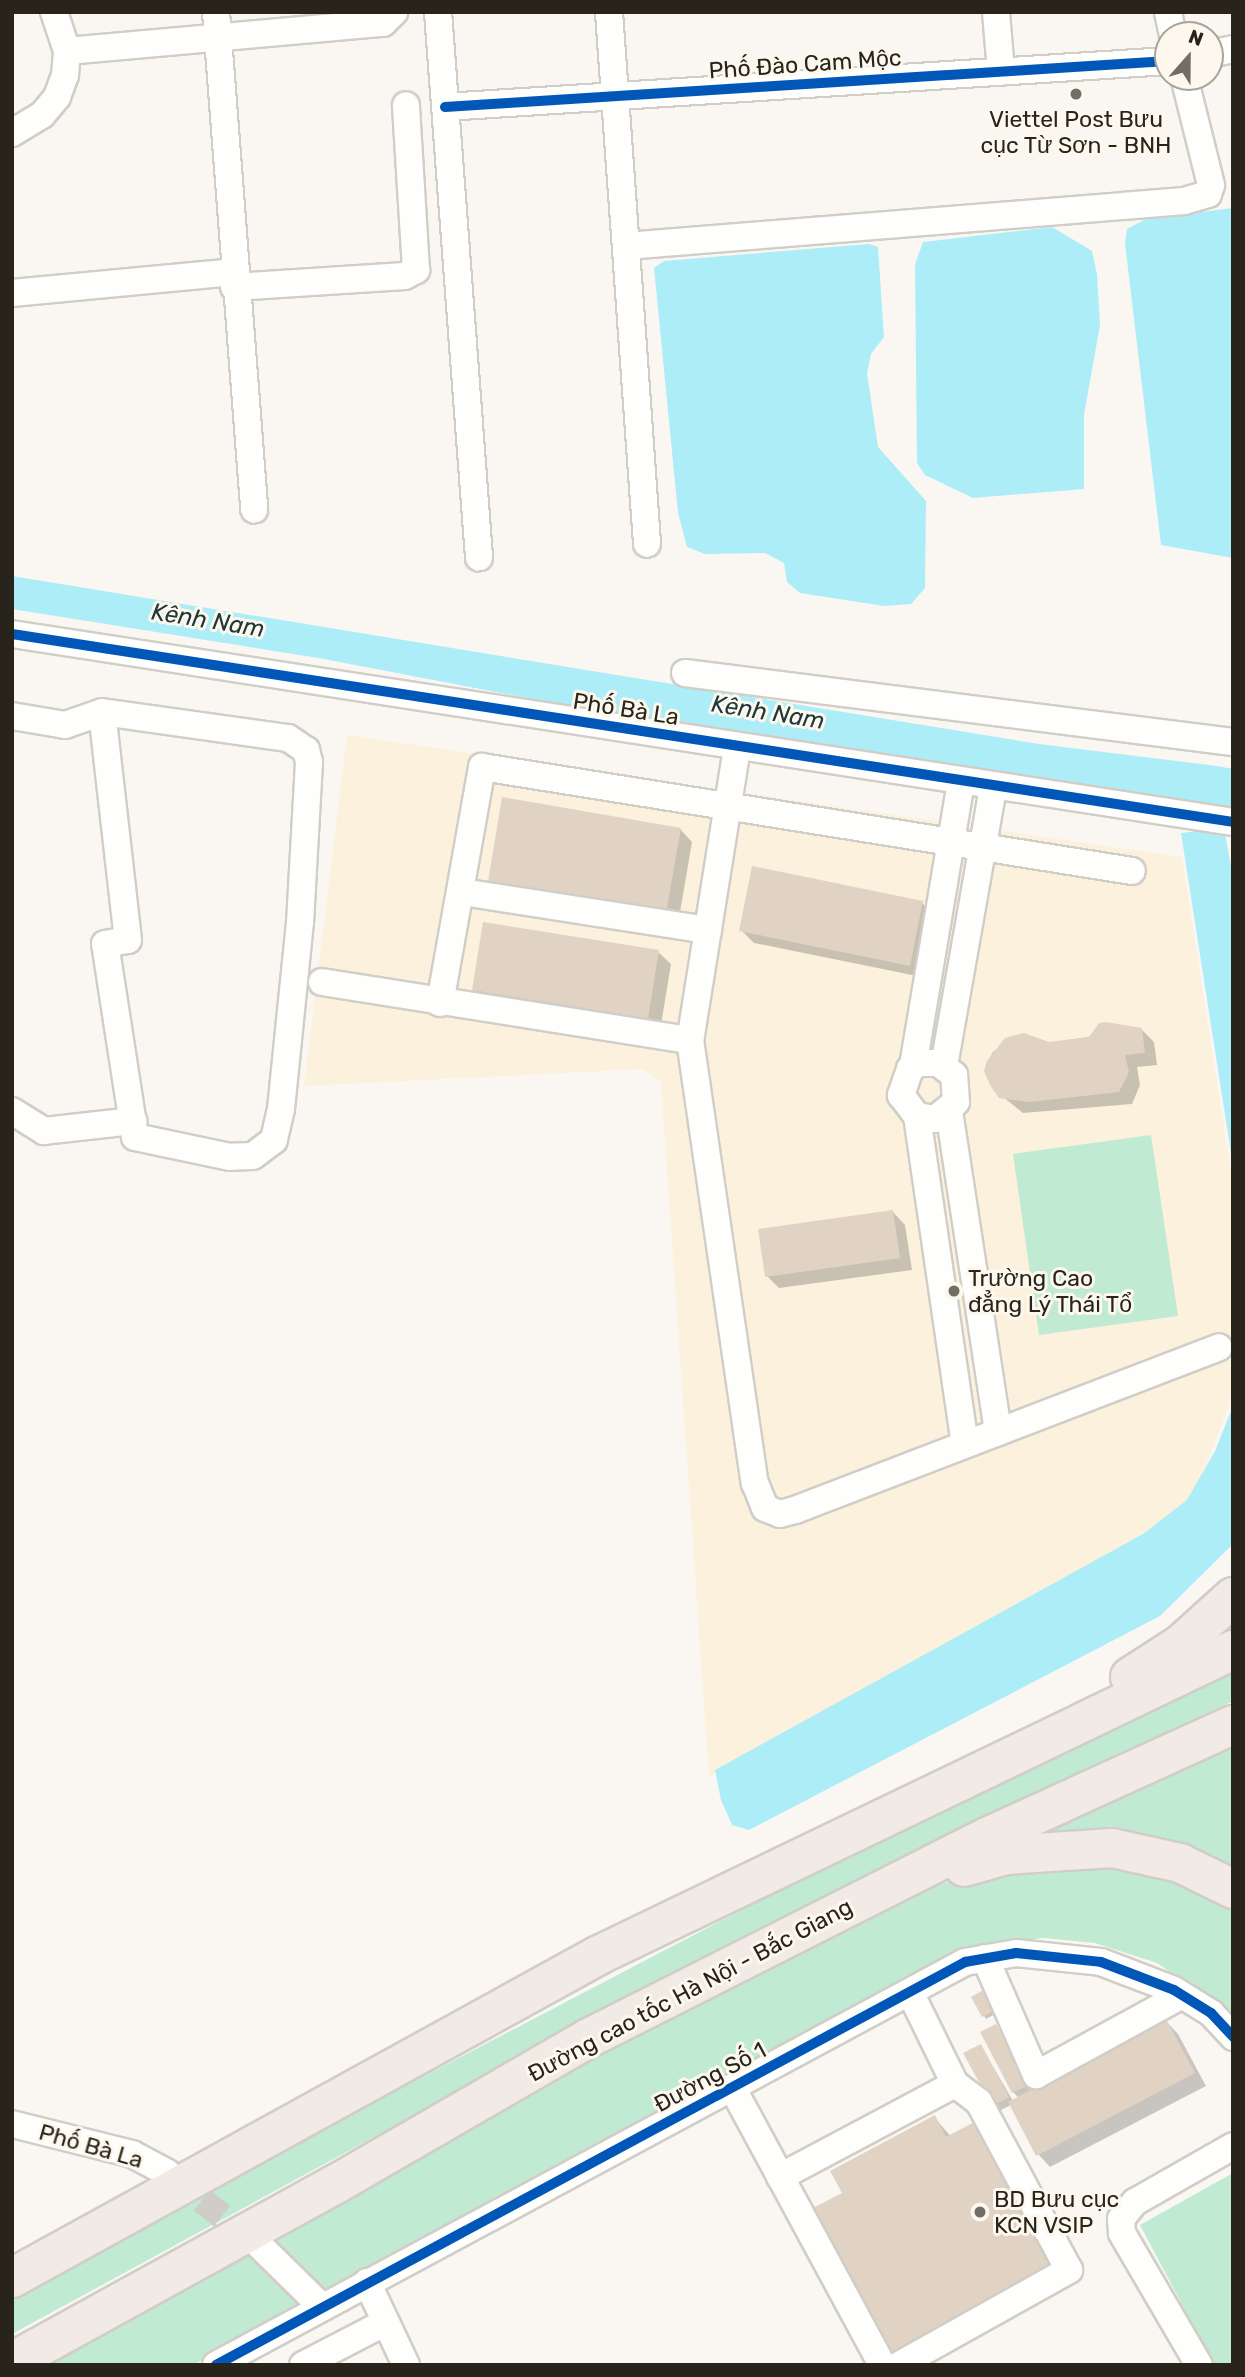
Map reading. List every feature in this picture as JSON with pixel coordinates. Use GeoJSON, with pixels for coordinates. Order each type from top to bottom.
{"type":"FeatureCollection","features":[{"type":"Feature","properties":{"kind":"highway"},"geometry":{"type":"LineString","coordinates":[[774,1872],[1126,1680],[1181,1644],[1233,1597]]}},
{"type":"Feature","properties":{"kind":"highway"},"geometry":{"type":"LineString","coordinates":[[12,2278],[599,1955],[1233,1650]]}},
{"type":"Feature","properties":{"kind":"highway","name":"Đường cao tốc Hà Nội - Bắc Giang"},"geometry":{"type":"LineString","coordinates":[[12,2362],[633,2015],[987,1837],[1233,1725]]}},
{"type":"Feature","properties":{"kind":"highway"},"geometry":{"type":"LineString","coordinates":[[633,2015],[953,1871],[1006,1855],[1085,1848],[1135,1851],[1180,1863],[1233,1889]]}},
{"type":"Feature","properties":{"kind":"street"},"geometry":{"type":"LineString","coordinates":[[12,133],[42,115],[57,97],[67,51],[54,12]]}},
{"type":"Feature","properties":{"kind":"street"},"geometry":{"type":"LineString","coordinates":[[67,51],[217,25],[383,23],[394,12]]}},
{"type":"Feature","properties":{"kind":"street"},"geometry":{"type":"LineString","coordinates":[[438,12],[479,557]]}},
{"type":"Feature","properties":{"kind":"street"},"geometry":{"type":"LineString","coordinates":[[608,12],[647,544]]}},
{"type":"Feature","properties":{"kind":"street"},"geometry":{"type":"LineString","coordinates":[[996,12],[1001,72]]}},
{"type":"Feature","properties":{"kind":"street"},"geometry":{"type":"LineString","coordinates":[[217,25],[234,279],[254,510]]}},
{"type":"Feature","properties":{"kind":"street","name":"Phố Đào Cam Mộc"},"geometry":{"type":"LineString","coordinates":[[445,107],[1154,62]]}},
{"type":"Feature","properties":{"kind":"street"},"geometry":{"type":"LineString","coordinates":[[626,246],[1184,201],[1208,194],[1211,186],[1187,91]]}},
{"type":"Feature","properties":{"kind":"street"},"geometry":{"type":"LineString","coordinates":[[12,293],[234,279],[405,276],[416,270],[407,105]]}},
{"type":"Feature","properties":{"kind":"street","name":"Phố Bà La"},"geometry":{"type":"LineString","coordinates":[[12,634],[993,788],[1233,822]]}},
{"type":"Feature","properties":{"kind":"street"},"geometry":{"type":"LineString","coordinates":[[685,673],[1233,742]]}},
{"type":"Feature","properties":{"kind":"street"},"geometry":{"type":"LineString","coordinates":[[12,716],[65,725],[102,712],[288,738],[303,746],[309,762],[298,935],[274,1140],[253,1156],[230,1157],[135,1137],[105,944],[128,940],[102,712]]}},
{"type":"Feature","properties":{"kind":"street"},"geometry":{"type":"LineString","coordinates":[[737,748],[690,1040],[755,1483],[765,1508],[779,1514],[795,1510],[1219,1347]]}},
{"type":"Feature","properties":{"kind":"street"},"geometry":{"type":"LineString","coordinates":[[440,1003],[482,766],[1132,871]]}},
{"type":"Feature","properties":{"kind":"street"},"geometry":{"type":"LineString","coordinates":[[914,1066],[961,782]]}},
{"type":"Feature","properties":{"kind":"street"},"geometry":{"type":"LineString","coordinates":[[944,1066],[993,788]]}},
{"type":"Feature","properties":{"kind":"street"},"geometry":{"type":"LineString","coordinates":[[461,892],[708,930]]}},
{"type":"Feature","properties":{"kind":"street"},"geometry":{"type":"LineString","coordinates":[[322,982],[440,1003],[690,1040]]}},
{"type":"Feature","properties":{"kind":"street"},"geometry":{"type":"LineString","coordinates":[[917,1116],[935,1119],[949,1111],[956,1102],[958,1084],[944,1066],[929,1061],[914,1066],[904,1076],[901,1095],[917,1116],[965,1444]]}},
{"type":"Feature","properties":{"kind":"street"},"geometry":{"type":"LineString","coordinates":[[12,1111],[44,1131],[133,1121]]}},
{"type":"Feature","properties":{"kind":"street"},"geometry":{"type":"LineString","coordinates":[[949,1111],[998,1432]]}},
{"type":"Feature","properties":{"kind":"street","name":"Đường Số 1"},"geometry":{"type":"LineString","coordinates":[[216,2365],[965,1962],[1016,1952],[1072,1955],[1128,1970],[1182,1995],[1210,2013],[1233,2037]]}},
{"type":"Feature","properties":{"kind":"street"},"geometry":{"type":"LineString","coordinates":[[985,1958],[1036,2075],[1182,1995]]}},
{"type":"Feature","properties":{"kind":"street"},"geometry":{"type":"LineString","coordinates":[[900,2365],[1069,2270],[979,2102],[955,2084],[910,1992]]}},
{"type":"Feature","properties":{"kind":"street"},"geometry":{"type":"LineString","coordinates":[[780,2177],[955,2084]]}},
{"type":"Feature","properties":{"kind":"street"},"geometry":{"type":"LineString","coordinates":[[733,2089],[882,2365]]}},
{"type":"Feature","properties":{"kind":"street","name":"Phố Bà La"},"geometry":{"type":"LineString","coordinates":[[12,2124],[132,2154],[167,2173]]}},
{"type":"Feature","properties":{"kind":"street"},"geometry":{"type":"LineString","coordinates":[[1199,2365],[1122,2233],[1121,2219],[1135,2202],[1233,2146]]}},
{"type":"Feature","properties":{"kind":"street"},"geometry":{"type":"LineString","coordinates":[[258,2244],[322,2307]]}},
{"type":"Feature","properties":{"kind":"street"},"geometry":{"type":"LineString","coordinates":[[367,2282],[405,2365]]}},
{"type":"Feature","properties":{"kind":"street"},"geometry":{"type":"LineString","coordinates":[[303,2365],[386,2322]]}},
{"type":"Feature","properties":{"kind":"shaded area","name":"Trường Cao đẳng Lý Thái Tổ"},"geometry":{"type":"Polygon","coordinates":[[[347,735],[1182,857],[1233,1186],[1233,1396],[1194,1493],[1181,1511],[1116,1556],[709,1777],[661,1082],[643,1069],[304,1086],[347,735]]]}},
{"type":"Feature","properties":{"kind":"green space"},"geometry":{"type":"Polygon","coordinates":[[[1151,1135],[1178,1316],[1039,1335],[1013,1154],[1151,1135]]]}},
{"type":"Feature","properties":{"kind":"green space"},"geometry":{"type":"Polygon","coordinates":[[[1233,1667],[1233,1701],[973,1828],[409,2118],[12,2334],[12,2301],[252,2166],[843,1857],[1233,1667]]]}},
{"type":"Feature","properties":{"kind":"green space"},"geometry":{"type":"Polygon","coordinates":[[[1233,1720],[1233,1875],[1115,1831],[1038,1832],[1233,1720]]]}},
{"type":"Feature","properties":{"kind":"green space"},"geometry":{"type":"Polygon","coordinates":[[[1144,1865],[1233,1903],[1233,2017],[1157,1963],[1095,1943],[1044,1938],[992,1945],[897,1985],[326,2289],[266,2238],[514,2091],[926,1889],[988,1869],[1144,1865]]]}},
{"type":"Feature","properties":{"kind":"green space"},"geometry":{"type":"Polygon","coordinates":[[[1233,2173],[1233,2365],[1214,2365],[1140,2225],[1233,2173]]]}},
{"type":"Feature","properties":{"kind":"green space"},"geometry":{"type":"Polygon","coordinates":[[[254,2245],[308,2302],[193,2365],[43,2365],[254,2245]]]}},
{"type":"Feature","properties":{"kind":"water"},"geometry":{"type":"Polygon","coordinates":[[[1233,208],[1233,558],[1161,545],[1125,243],[1127,229],[1146,219],[1233,208]]]}},
{"type":"Feature","properties":{"kind":"water"},"geometry":{"type":"Polygon","coordinates":[[[1052,227],[1092,251],[1097,274],[1100,325],[1084,415],[1084,489],[973,498],[925,475],[917,463],[915,264],[923,242],[1052,227]]]}},
{"type":"Feature","properties":{"kind":"water"},"geometry":{"type":"Polygon","coordinates":[[[869,244],[878,247],[884,337],[871,354],[867,373],[878,447],[926,501],[925,588],[911,604],[884,606],[800,593],[787,582],[784,563],[765,553],[705,554],[687,547],[678,513],[654,268],[664,261],[869,244]]]}},
{"type":"Feature","properties":{"kind":"water","name":"Kênh Nam"},"geometry":{"type":"Polygon","coordinates":[[[12,576],[1039,744],[1233,769],[1233,808],[590,710],[324,659],[12,609],[12,576]]]}},
{"type":"Feature","properties":{"kind":"water"},"geometry":{"type":"Polygon","coordinates":[[[1224,828],[1233,877],[1233,1166],[1181,833],[1224,828]]]}},
{"type":"Feature","properties":{"kind":"water"},"geometry":{"type":"Polygon","coordinates":[[[1233,1406],[1233,1544],[1160,1616],[749,1830],[732,1825],[721,1800],[715,1770],[1143,1534],[1187,1500],[1215,1451],[1233,1406]]]}},
{"type":"Feature","properties":{"kind":"building"},"geometry":{"type":"Polygon","coordinates":[[[502,797],[681,828],[666,913],[488,882],[502,797]]]}},
{"type":"Feature","properties":{"kind":"building"},"geometry":{"type":"Polygon","coordinates":[[[752,866],[923,901],[910,966],[739,931],[752,866]]]}},
{"type":"Feature","properties":{"kind":"building"},"geometry":{"type":"Polygon","coordinates":[[[483,922],[659,950],[648,1019],[472,990],[483,922]]]}},
{"type":"Feature","properties":{"kind":"building"},"geometry":{"type":"Polygon","coordinates":[[[1099,1023],[1142,1028],[1145,1053],[1125,1055],[1129,1072],[1119,1092],[1029,1102],[999,1098],[990,1085],[984,1071],[987,1061],[1005,1038],[1024,1033],[1049,1042],[1089,1037],[1099,1023]]]}},
{"type":"Feature","properties":{"kind":"building"},"geometry":{"type":"Polygon","coordinates":[[[893,1210],[900,1258],[765,1277],[758,1229],[893,1210]]]}},
{"type":"Feature","properties":{"kind":"building"},"geometry":{"type":"Polygon","coordinates":[[[985,1989],[996,2010],[982,2017],[971,1997],[985,1989]]]}},
{"type":"Feature","properties":{"kind":"building"},"geometry":{"type":"Polygon","coordinates":[[[1166,2019],[1195,2073],[1036,2156],[1008,2102],[1166,2019]]]}},
{"type":"Feature","properties":{"kind":"building"},"geometry":{"type":"Polygon","coordinates":[[[996,2024],[1028,2085],[1012,2093],[980,2032],[996,2024]]]}},
{"type":"Feature","properties":{"kind":"building"},"geometry":{"type":"Polygon","coordinates":[[[981,2044],[1009,2097],[992,2106],[963,2053],[981,2044]]]}},
{"type":"Feature","properties":{"kind":"building"},"geometry":{"type":"Polygon","coordinates":[[[935,2115],[946,2137],[982,2118],[1060,2262],[888,2355],[809,2210],[842,2193],[830,2171],[935,2115]]]}},
{"type":"Feature","properties":{"kind":"tunnel"},"geometry":{"type":"LineString","coordinates":[[171,2176],[256,2243]]}},
{"type":"Feature","properties":{"kind":"cycle path"},"geometry":{"type":"LineString","coordinates":[[445,107],[1154,62]]}},
{"type":"Feature","properties":{"kind":"cycle path"},"geometry":{"type":"LineString","coordinates":[[12,634],[1233,822]]}},
{"type":"Feature","properties":{"kind":"cycle path"},"geometry":{"type":"LineString","coordinates":[[216,2365],[965,1962],[1016,1953],[1101,1962],[1174,1990],[1211,2013],[1233,2037]]}},
{"type":"Feature","properties":{"kind":"place","name":"Viettel Post Bưu cục Từ Sơn - BNH"},"geometry":{"type":"Point","coordinates":[1076,94]}},
{"type":"Feature","properties":{"kind":"place","name":"Trường Cao đẳng Lý Thái Tổ"},"geometry":{"type":"Point","coordinates":[954,1291]}},
{"type":"Feature","properties":{"kind":"place","name":"BD Bưu cục KCN VSIP"},"geometry":{"type":"Point","coordinates":[980,2212]}}]}
